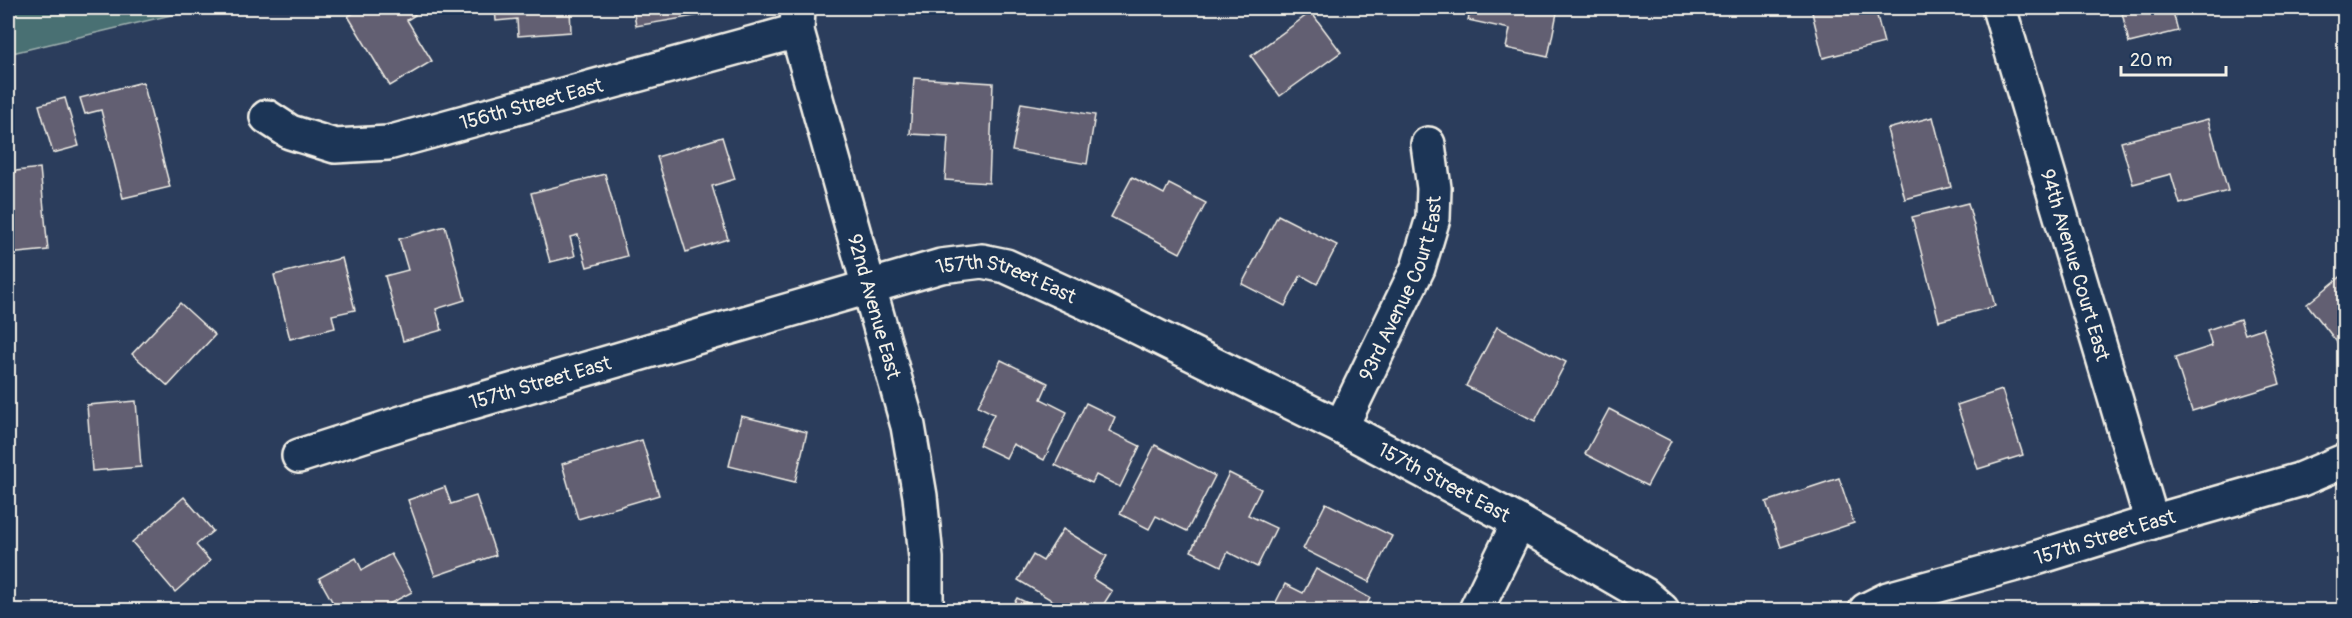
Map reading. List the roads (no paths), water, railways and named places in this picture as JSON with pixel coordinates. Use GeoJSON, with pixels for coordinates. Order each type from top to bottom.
{"type":"FeatureCollection","features":[{"type":"Feature","properties":{"kind":"street","name":"94th Avenue Court East"},"geometry":{"type":"LineString","coordinates":[[1999,8],[2152,522]]}},
{"type":"Feature","properties":{"kind":"street","name":"156th Street East"},"geometry":{"type":"LineString","coordinates":[[267,117],[290,132],[335,147],[388,143],[798,19]]}},
{"type":"Feature","properties":{"kind":"street","name":"92nd Avenue East"},"geometry":{"type":"LineString","coordinates":[[798,19],[908,426],[920,496],[926,558],[926,610]]}},
{"type":"Feature","properties":{"kind":"street","name":"93rd Avenue Court East"},"geometry":{"type":"LineString","coordinates":[[1341,428],[1418,268],[1433,218],[1434,188],[1428,144]]}},
{"type":"Feature","properties":{"kind":"street","name":"157th Street East"},"geometry":{"type":"LineString","coordinates":[[299,456],[414,419],[941,266],[982,261],[1006,266],[1106,311],[1341,428],[1519,522],[1645,595],[1662,610]]}},
{"type":"Feature","properties":{"kind":"street","name":"157th Street East"},"geometry":{"type":"LineString","coordinates":[[1866,610],[1888,599],[2023,562],[2299,480],[2344,461]]}},
{"type":"Feature","properties":{"kind":"street"},"geometry":{"type":"LineString","coordinates":[[1476,610],[1519,522]]}}]}
